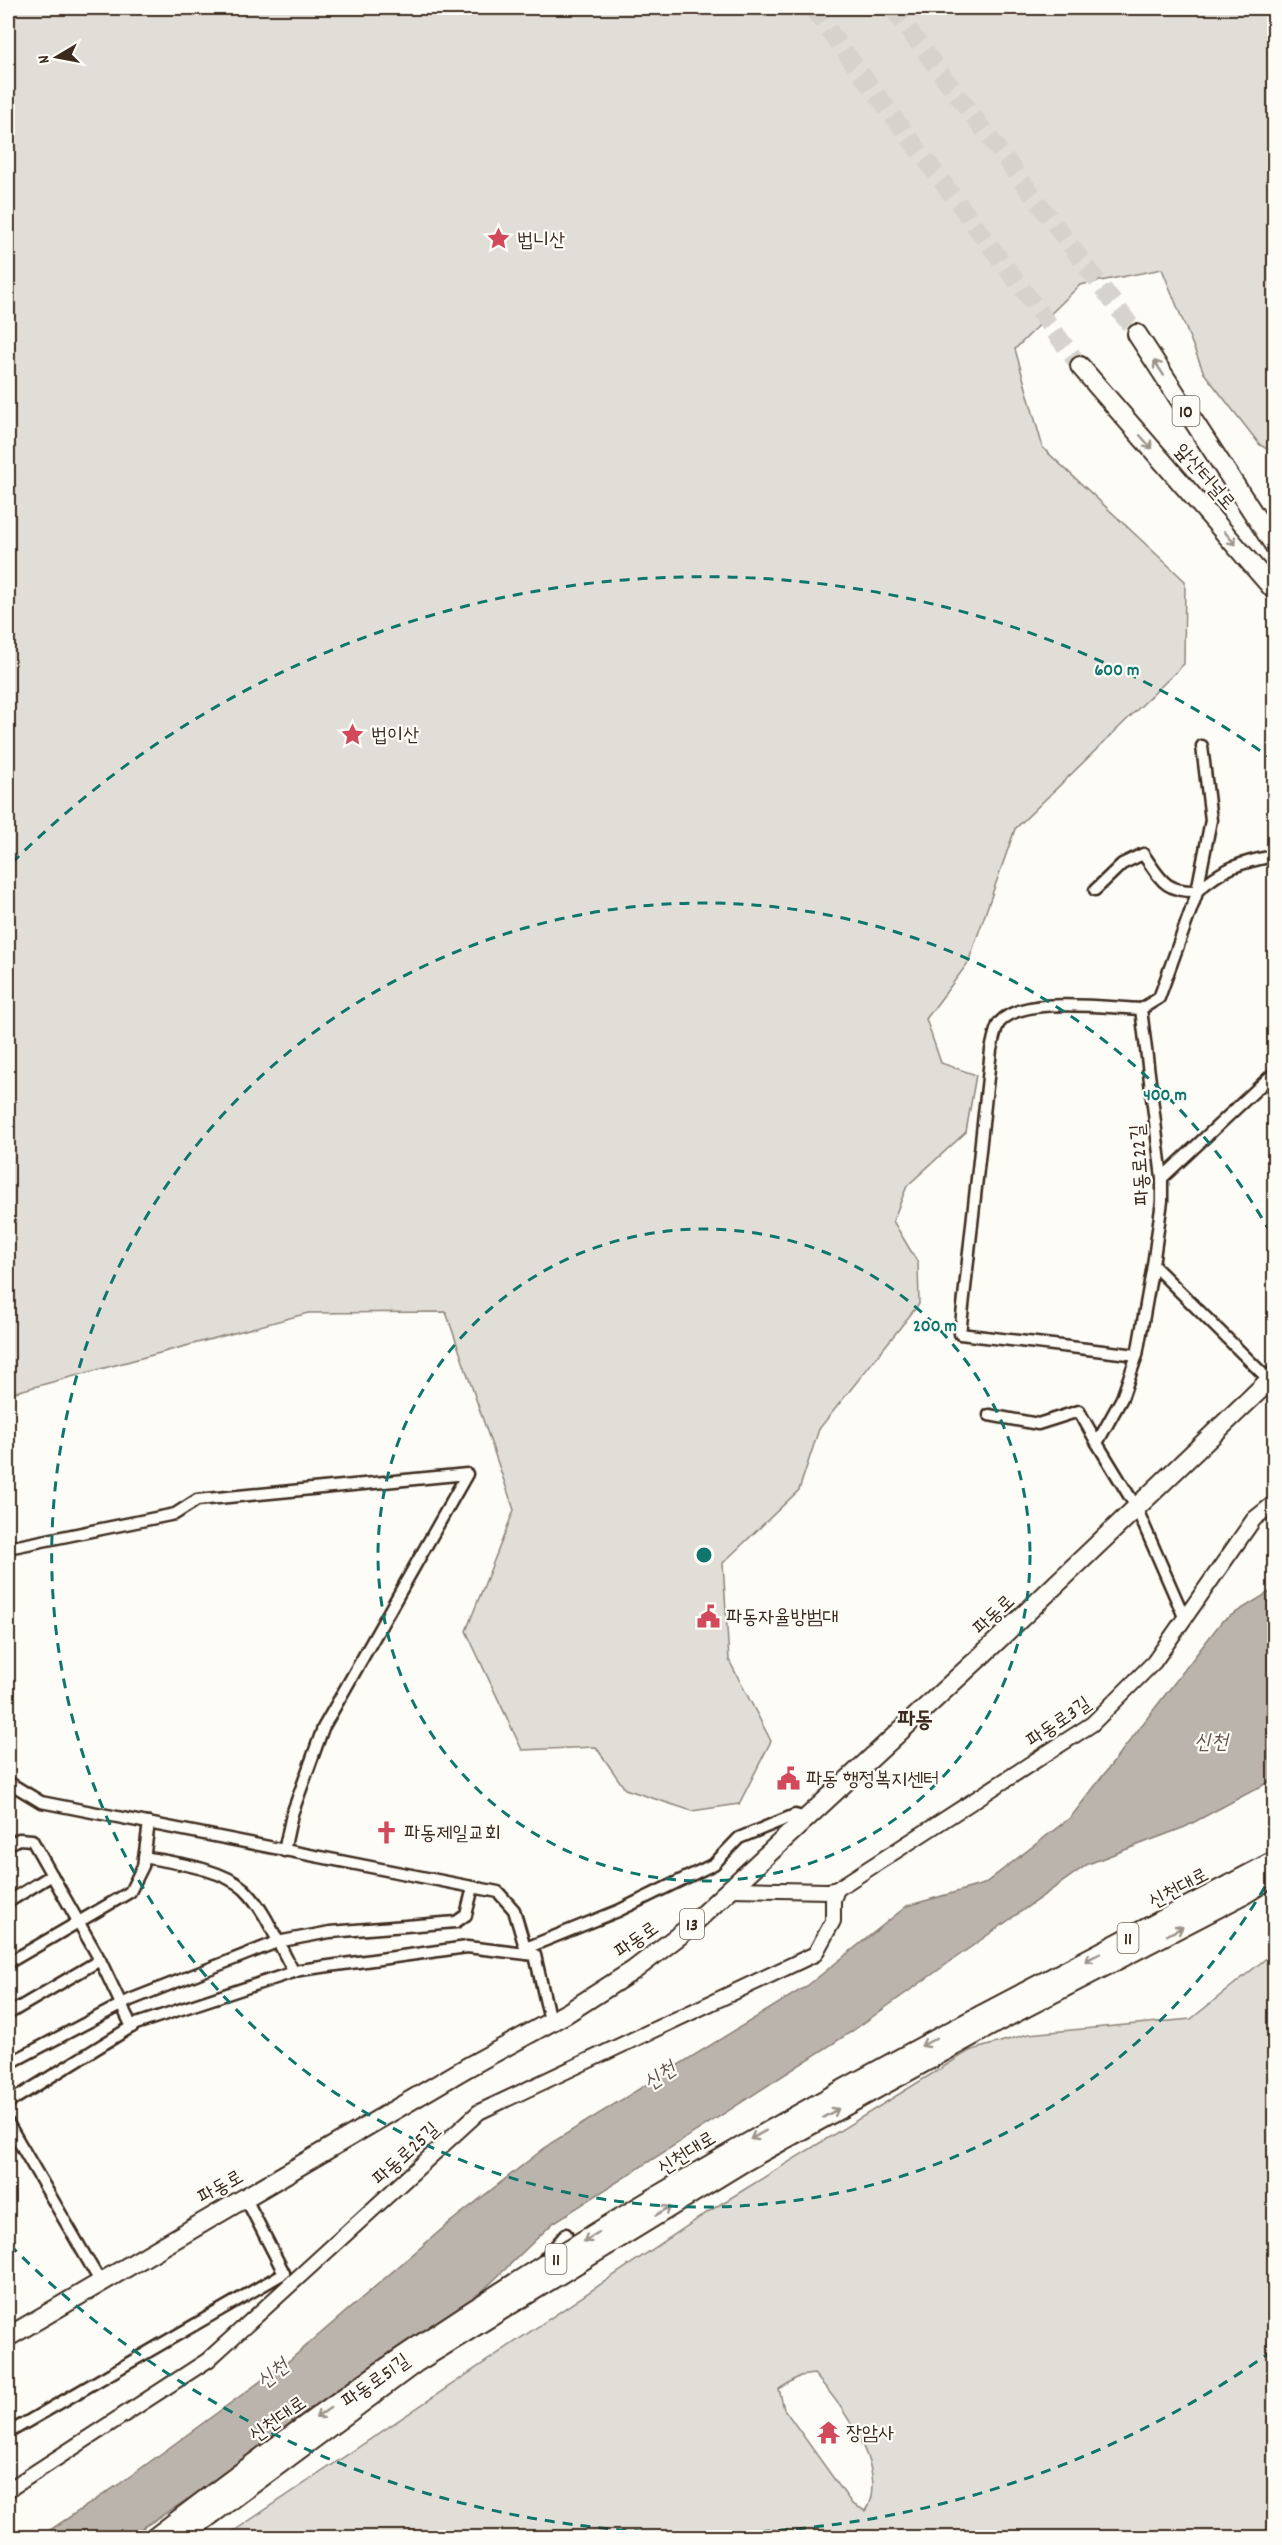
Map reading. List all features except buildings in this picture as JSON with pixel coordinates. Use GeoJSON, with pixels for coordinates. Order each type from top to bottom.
{"type":"FeatureCollection","features":[{"type":"Feature","properties":{"kind":"main road","name":"앞산터널로"},"geometry":{"type":"LineString","coordinates":[[1137,334],[1235,488],[1275,544]]}},
{"type":"Feature","properties":{"kind":"main road","name":"앞산터널로"},"geometry":{"type":"LineString","coordinates":[[1080,366],[1275,590]]}},
{"type":"Feature","properties":{"kind":"main road","name":"파동로"},"geometry":{"type":"LineString","coordinates":[[8,2337],[550,2021],[634,1970],[686,1931],[1272,1378]]}},
{"type":"Feature","properties":{"kind":"main road","name":"11"},"geometry":{"type":"LineString","coordinates":[[1181,1911],[1275,1846]]}},
{"type":"Feature","properties":{"kind":"main road","name":"신천대로"},"geometry":{"type":"LineString","coordinates":[[180,2538],[417,2362],[742,2163],[986,2020],[1275,1861]]}},
{"type":"Feature","properties":{"kind":"main road","name":"신천대로"},"geometry":{"type":"LineString","coordinates":[[154,2538],[267,2452],[422,2344],[741,2145],[986,2020],[1243,1895],[1275,1875]]}},
{"type":"Feature","properties":{"kind":"main road","name":"11"},"geometry":{"type":"LineString","coordinates":[[1243,1895],[1275,1882]]}},
{"type":"Feature","properties":{"kind":"street"},"geometry":{"type":"LineString","coordinates":[[1137,1355],[960,1334],[992,1050],[998,1024],[1011,1014],[1033,1006],[1141,1009],[1159,998],[1197,891],[1211,820],[1203,746]]}},
{"type":"Feature","properties":{"kind":"street"},"geometry":{"type":"LineString","coordinates":[[1095,890],[1122,864],[1143,854],[1161,880],[1177,891],[1197,891],[1214,876],[1240,862],[1275,856]]}},
{"type":"Feature","properties":{"kind":"street","name":"파동로22길"},"geometry":{"type":"LineString","coordinates":[[1097,1443],[1122,1398],[1137,1355],[1162,1201],[1162,1178],[1141,1009]]}},
{"type":"Feature","properties":{"kind":"street"},"geometry":{"type":"LineString","coordinates":[[1162,1178],[1275,1073]]}},
{"type":"Feature","properties":{"kind":"street"},"geometry":{"type":"LineString","coordinates":[[1153,1265],[1272,1378]]}},
{"type":"Feature","properties":{"kind":"street"},"geometry":{"type":"LineString","coordinates":[[989,1415],[1038,1424],[1079,1411],[1136,1507],[1185,1619]]}},
{"type":"Feature","properties":{"kind":"street"},"geometry":{"type":"LineString","coordinates":[[8,1548],[175,1514],[197,1500],[467,1474],[323,1728],[292,1815],[285,1851]]}},
{"type":"Feature","properties":{"kind":"street","name":"파동로3길"},"geometry":{"type":"LineString","coordinates":[[837,1888],[1092,1724],[1154,1662],[1254,1519],[1275,1503]]}},
{"type":"Feature","properties":{"kind":"street"},"geometry":{"type":"LineString","coordinates":[[8,1782],[40,1802],[498,1892],[514,1910],[526,1951]]}},
{"type":"Feature","properties":{"kind":"street"},"geometry":{"type":"LineString","coordinates":[[526,1951],[618,1911],[714,1864],[739,1838],[795,1815],[806,1818]]}},
{"type":"Feature","properties":{"kind":"street"},"geometry":{"type":"LineString","coordinates":[[8,1963],[130,1892],[143,1866],[149,1823]]}},
{"type":"Feature","properties":{"kind":"street"},"geometry":{"type":"LineString","coordinates":[[8,1845],[19,1839],[32,1840],[100,1960],[132,2027]]}},
{"type":"Feature","properties":{"kind":"street"},"geometry":{"type":"LineString","coordinates":[[144,1857],[202,1868],[243,1888],[263,1914],[294,1972]]}},
{"type":"Feature","properties":{"kind":"street"},"geometry":{"type":"LineString","coordinates":[[8,1902],[52,1875]]}},
{"type":"Feature","properties":{"kind":"street"},"geometry":{"type":"LineString","coordinates":[[8,2064],[122,2004],[277,1942],[330,1932],[456,1922],[466,1915],[473,1887]]}},
{"type":"Feature","properties":{"kind":"street"},"geometry":{"type":"LineString","coordinates":[[730,1889],[827,1891],[837,1888]]}},
{"type":"Feature","properties":{"kind":"street","name":"파동로25길"},"geometry":{"type":"LineString","coordinates":[[8,2490],[208,2360],[287,2279],[479,2112],[815,1954],[833,1921],[832,1900],[837,1888]]}},
{"type":"Feature","properties":{"kind":"street"},"geometry":{"type":"LineString","coordinates":[[8,2103],[132,2027],[294,1972],[467,1947],[526,1951],[535,1955],[550,2021]]}},
{"type":"Feature","properties":{"kind":"street"},"geometry":{"type":"LineString","coordinates":[[8,2014],[100,1960]]}},
{"type":"Feature","properties":{"kind":"street"},"geometry":{"type":"LineString","coordinates":[[8,2123],[101,2283]]}},
{"type":"Feature","properties":{"kind":"street"},"geometry":{"type":"LineString","coordinates":[[8,2433],[287,2279],[245,2198]]}},
{"type":"Feature","properties":{"kind":"street","name":"파동로51길"},"geometry":{"type":"LineString","coordinates":[[188,2538],[451,2345],[488,2325],[566,2234]]}},
{"type":"Feature","properties":{"kind":"shaded area"},"geometry":{"type":"Polygon","coordinates":[[[8,8],[1274,8],[1274,453],[1260,445],[1204,373],[1162,269],[1080,285],[1015,349],[1043,448],[1185,581],[1184,664],[1015,829],[968,963],[926,1019],[941,1063],[976,1075],[966,1132],[907,1186],[893,1221],[918,1263],[919,1304],[819,1429],[799,1490],[723,1563],[729,1660],[771,1741],[739,1804],[692,1811],[625,1789],[596,1747],[522,1750],[466,1631],[514,1510],[446,1312],[308,1313],[8,1394],[8,8]]]}},
{"type":"Feature","properties":{"kind":"shaded area"},"geometry":{"type":"Polygon","coordinates":[[[1274,1952],[1274,2537],[225,2537],[711,2210],[969,2051],[1028,2034],[1191,2019],[1274,1952]],[[814,2374],[800,2376],[779,2389],[784,2409],[852,2504],[866,2511],[872,2495],[872,2478],[868,2459],[849,2420],[814,2374]]]}},
{"type":"Feature","properties":{"kind":"water","name":"신천"},"geometry":{"type":"Polygon","coordinates":[[[1274,1589],[1274,1777],[1271,1781],[1185,1827],[1088,1864],[851,2032],[553,2223],[414,2357],[128,2537],[38,2538],[118,2485],[291,2359],[449,2223],[551,2143],[807,1986],[907,1906],[984,1884],[1071,1817],[1222,1621],[1274,1589]]]}},
{"type":"Feature","properties":{"kind":"tunnel"},"geometry":{"type":"LineString","coordinates":[[812,8],[1080,366]]}},
{"type":"Feature","properties":{"kind":"tunnel"},"geometry":{"type":"LineString","coordinates":[[892,8],[1137,334]]}},
{"type":"Feature","properties":{"kind":"place","name":"법니산"},"geometry":{"type":"Point","coordinates":[499,239]}},
{"type":"Feature","properties":{"kind":"place","name":"법이산"},"geometry":{"type":"Point","coordinates":[353,734]}},
{"type":"Feature","properties":{"kind":"place","name":"파동자율방범대"},"geometry":{"type":"Point","coordinates":[708,1616]}},
{"type":"Feature","properties":{"kind":"place","name":"파동 행정복지센터"},"geometry":{"type":"Point","coordinates":[788,1778]}},
{"type":"Feature","properties":{"kind":"place","name":"파동제일교회"},"geometry":{"type":"Point","coordinates":[386,1832]}},
{"type":"Feature","properties":{"kind":"place","name":"장암사"},"geometry":{"type":"Point","coordinates":[828,2432]}},
{"type":"Feature","properties":{"kind":"district","name":"파동"},"geometry":{"type":"Point","coordinates":[915,1718]}}]}
